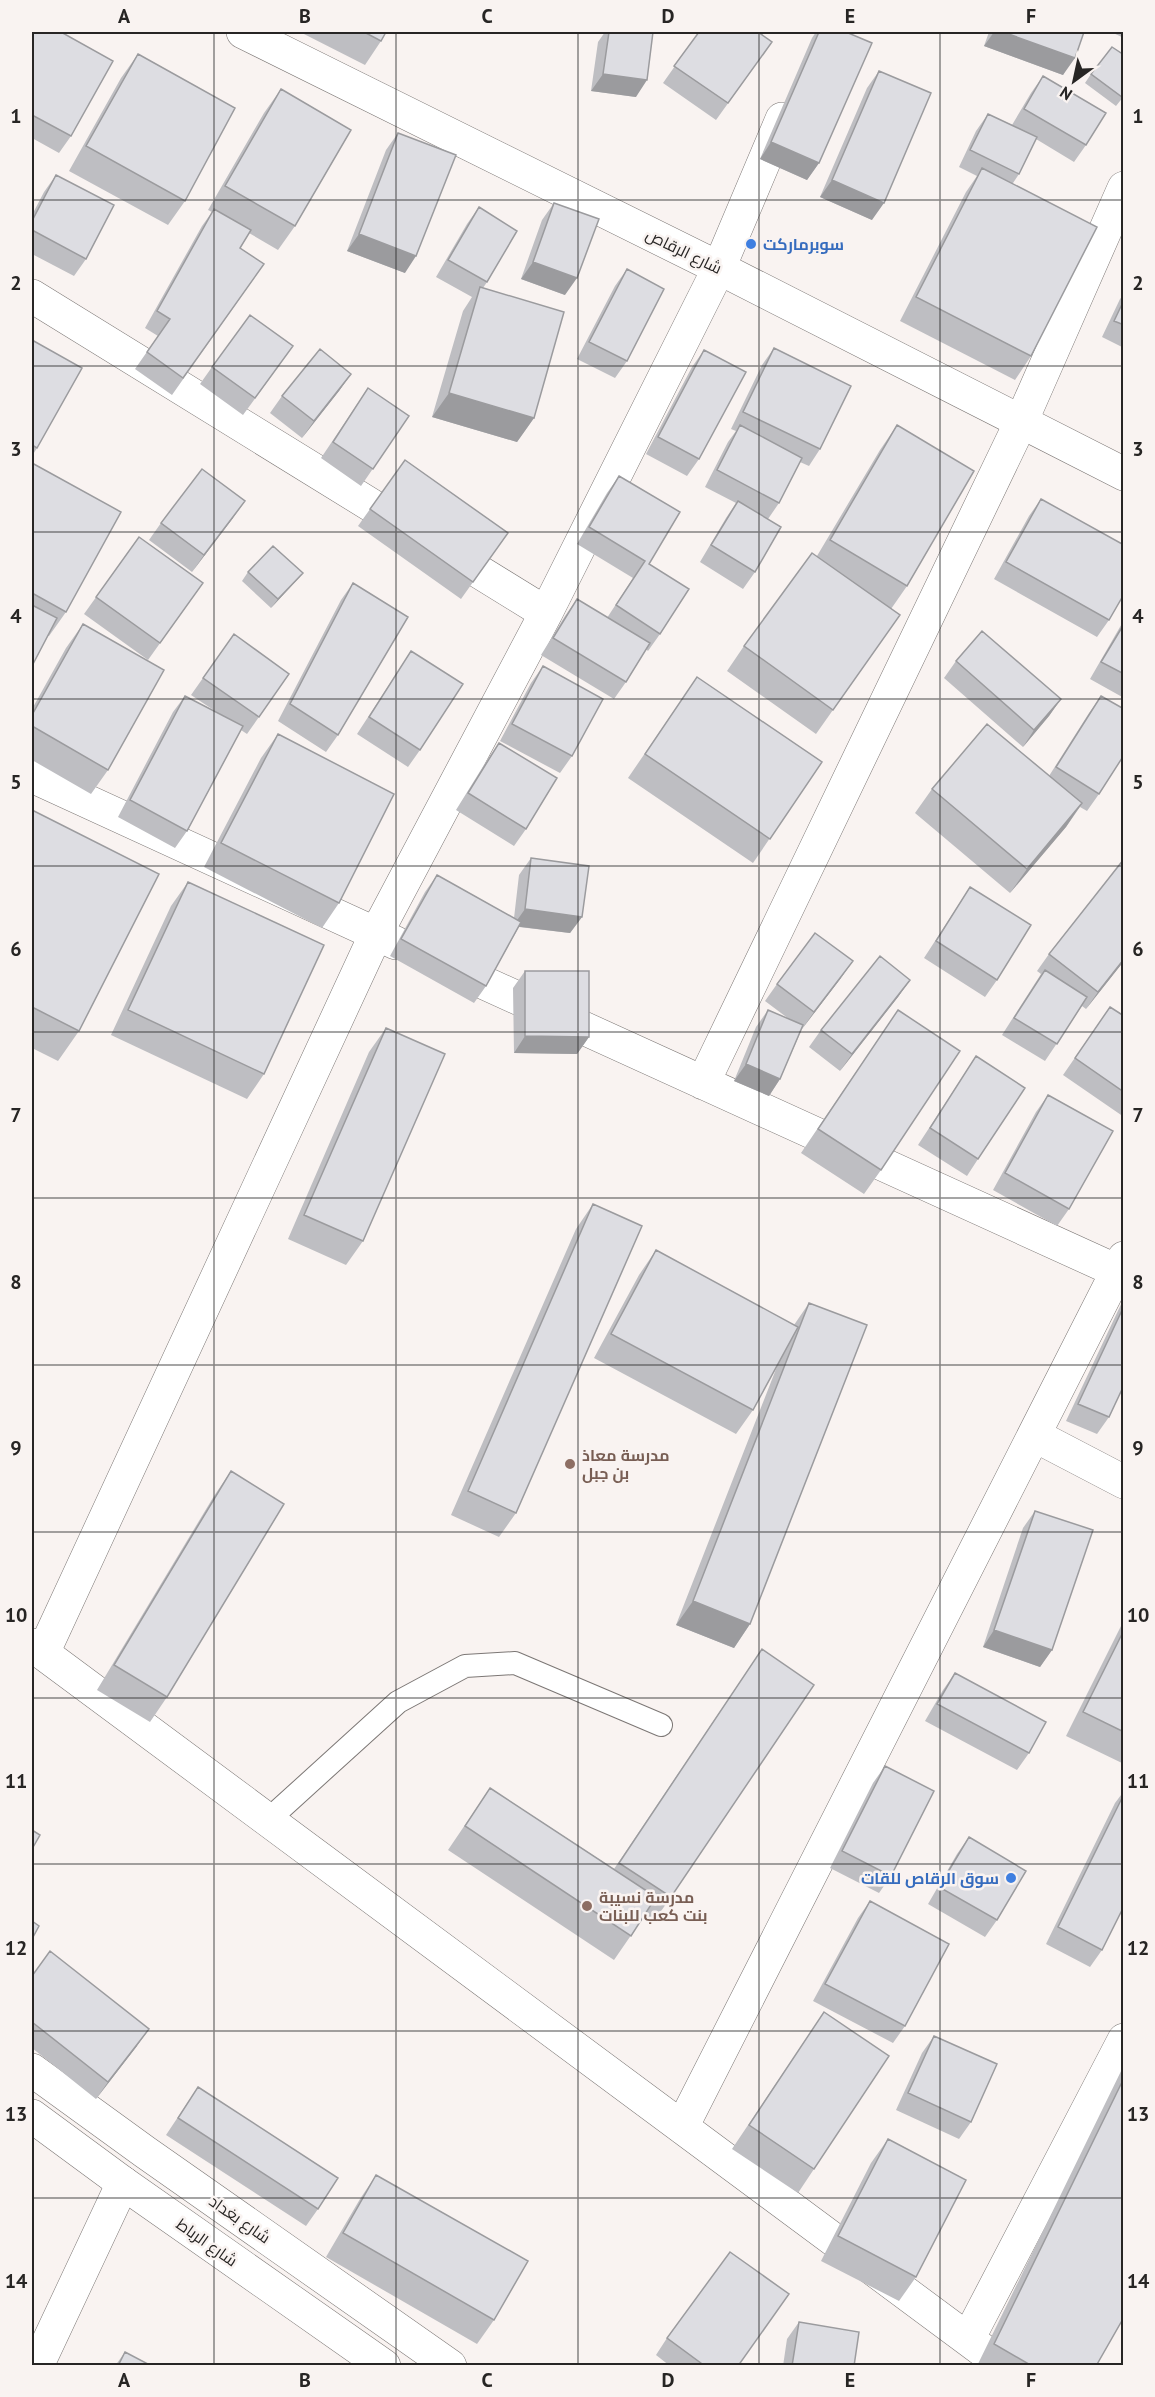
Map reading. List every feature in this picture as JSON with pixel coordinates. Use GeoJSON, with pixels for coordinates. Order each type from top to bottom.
{"type":"FeatureCollection","features":[{"type":"Feature","properties":{"kind":"street","name":"شارع الرقاص"},"geometry":{"type":"LineString","coordinates":[[243,32],[719,268],[1124,474]]}},
{"type":"Feature","properties":{"kind":"street"},"geometry":{"type":"LineString","coordinates":[[791,96],[719,268],[546,613],[376,934],[37,1649],[1004,2366]]}},
{"type":"Feature","properties":{"kind":"street"},"geometry":{"type":"LineString","coordinates":[[703,1083],[1021,422],[1124,188]]}},
{"type":"Feature","properties":{"kind":"street"},"geometry":{"type":"LineString","coordinates":[[32,296],[546,613]]}},
{"type":"Feature","properties":{"kind":"street"},"geometry":{"type":"LineString","coordinates":[[32,777],[703,1083],[1120,1265],[682,2127]]}},
{"type":"Feature","properties":{"kind":"street"},"geometry":{"type":"LineString","coordinates":[[1034,1435],[1124,1482]]}},
{"type":"Feature","properties":{"kind":"street"},"geometry":{"type":"LineString","coordinates":[[968,2339],[1124,2040]]}},
{"type":"Feature","properties":{"kind":"street","name":"شارع بغداد"},"geometry":{"type":"LineString","coordinates":[[32,2070],[450,2366]]}},
{"type":"Feature","properties":{"kind":"street","name":"شارع الرباط"},"geometry":{"type":"LineString","coordinates":[[32,2116],[123,2183],[384,2366]]}},
{"type":"Feature","properties":{"kind":"street"},"geometry":{"type":"LineString","coordinates":[[37,2366],[123,2183]]}},
{"type":"Feature","properties":{"kind":"lane"},"geometry":{"type":"LineString","coordinates":[[268,1820],[398,1702],[465,1666],[514,1662],[662,1725]]}},
{"type":"Feature","properties":{"kind":"building"},"geometry":{"type":"Polygon","coordinates":[[[34,32],[61,32],[113,61],[71,136],[32,115],[32,36],[34,32]]]}},
{"type":"Feature","properties":{"kind":"building"},"geometry":{"type":"Polygon","coordinates":[[[364,32],[386,32],[381,41],[364,32]]]}},
{"type":"Feature","properties":{"kind":"building"},"geometry":{"type":"Polygon","coordinates":[[[609,32],[653,32],[647,80],[603,74],[609,32]]]}},
{"type":"Feature","properties":{"kind":"building"},"geometry":{"type":"Polygon","coordinates":[[[699,32],[758,32],[772,42],[728,103],[674,66],[699,32]]]}},
{"type":"Feature","properties":{"kind":"building"},"geometry":{"type":"Polygon","coordinates":[[[819,32],[846,32],[872,43],[819,163],[771,142],[819,32]]]}},
{"type":"Feature","properties":{"kind":"building"},"geometry":{"type":"Polygon","coordinates":[[[1003,32],[1084,32],[1075,58],[1003,32]]]}},
{"type":"Feature","properties":{"kind":"building"},"geometry":{"type":"Polygon","coordinates":[[[1112,47],[1124,55],[1124,95],[1122,97],[1091,74],[1112,47]]]}},
{"type":"Feature","properties":{"kind":"building"},"geometry":{"type":"Polygon","coordinates":[[[138,54],[235,108],[185,201],[86,146],[138,54]]]}},
{"type":"Feature","properties":{"kind":"building"},"geometry":{"type":"Polygon","coordinates":[[[879,71],[931,93],[884,203],[832,180],[879,71]]]}},
{"type":"Feature","properties":{"kind":"building"},"geometry":{"type":"Polygon","coordinates":[[[1043,76],[1106,113],[1086,145],[1024,109],[1043,76]]]}},
{"type":"Feature","properties":{"kind":"building"},"geometry":{"type":"Polygon","coordinates":[[[281,89],[351,130],[295,226],[225,186],[281,89]]]}},
{"type":"Feature","properties":{"kind":"building"},"geometry":{"type":"Polygon","coordinates":[[[988,114],[1037,137],[1019,174],[970,150],[988,114]]]}},
{"type":"Feature","properties":{"kind":"building"},"geometry":{"type":"Polygon","coordinates":[[[398,133],[456,155],[416,256],[359,234],[398,133]]]}},
{"type":"Feature","properties":{"kind":"building"},"geometry":{"type":"Polygon","coordinates":[[[982,168],[1097,227],[1031,356],[916,297],[982,168]]]}},
{"type":"Feature","properties":{"kind":"building"},"geometry":{"type":"Polygon","coordinates":[[[56,175],[114,205],[86,259],[32,230],[32,221],[56,175]]]}},
{"type":"Feature","properties":{"kind":"building"},"geometry":{"type":"Polygon","coordinates":[[[554,203],[599,219],[577,278],[533,262],[554,203]]]}},
{"type":"Feature","properties":{"kind":"building"},"geometry":{"type":"Polygon","coordinates":[[[479,207],[517,231],[487,282],[448,260],[479,207]]]}},
{"type":"Feature","properties":{"kind":"building"},"geometry":{"type":"Polygon","coordinates":[[[214,209],[251,230],[240,248],[264,264],[183,378],[147,352],[170,319],[157,311],[214,209]]]}},
{"type":"Feature","properties":{"kind":"building"},"geometry":{"type":"Polygon","coordinates":[[[627,269],[664,289],[627,361],[589,342],[627,269]]]}},
{"type":"Feature","properties":{"kind":"building"},"geometry":{"type":"Polygon","coordinates":[[[480,287],[564,312],[534,418],[449,393],[480,287]]]}},
{"type":"Feature","properties":{"kind":"building"},"geometry":{"type":"Polygon","coordinates":[[[1124,300],[1124,325],[1114,321],[1124,300]]]}},
{"type":"Feature","properties":{"kind":"building"},"geometry":{"type":"Polygon","coordinates":[[[250,315],[293,346],[255,398],[212,367],[250,315]]]}},
{"type":"Feature","properties":{"kind":"building"},"geometry":{"type":"Polygon","coordinates":[[[32,340],[82,368],[37,448],[32,445],[32,340]]]}},
{"type":"Feature","properties":{"kind":"building"},"geometry":{"type":"Polygon","coordinates":[[[774,348],[851,386],[820,449],[743,412],[774,348]]]}},
{"type":"Feature","properties":{"kind":"building"},"geometry":{"type":"Polygon","coordinates":[[[320,349],[351,374],[314,421],[282,396],[320,349]]]}},
{"type":"Feature","properties":{"kind":"building"},"geometry":{"type":"Polygon","coordinates":[[[704,350],[746,372],[699,459],[658,437],[704,350]]]}},
{"type":"Feature","properties":{"kind":"building"},"geometry":{"type":"Polygon","coordinates":[[[368,388],[409,416],[373,469],[333,442],[368,388]]]}},
{"type":"Feature","properties":{"kind":"building"},"geometry":{"type":"Polygon","coordinates":[[[740,425],[802,458],[779,503],[717,470],[740,425]]]}},
{"type":"Feature","properties":{"kind":"building"},"geometry":{"type":"Polygon","coordinates":[[[897,425],[974,471],[907,586],[830,540],[897,425]]]}},
{"type":"Feature","properties":{"kind":"building"},"geometry":{"type":"Polygon","coordinates":[[[405,460],[508,533],[473,582],[370,509],[405,460]]]}},
{"type":"Feature","properties":{"kind":"building"},"geometry":{"type":"Polygon","coordinates":[[[32,463],[121,512],[66,612],[32,593],[32,463]]]}},
{"type":"Feature","properties":{"kind":"building"},"geometry":{"type":"Polygon","coordinates":[[[202,469],[245,501],[204,555],[161,523],[202,469]]]}},
{"type":"Feature","properties":{"kind":"building"},"geometry":{"type":"Polygon","coordinates":[[[619,476],[680,512],[649,564],[689,589],[660,634],[616,605],[645,561],[589,527],[619,476]]]}},
{"type":"Feature","properties":{"kind":"building"},"geometry":{"type":"Polygon","coordinates":[[[1041,499],[1124,545],[1124,594],[1109,620],[1006,562],[1041,499]]]}},
{"type":"Feature","properties":{"kind":"building"},"geometry":{"type":"Polygon","coordinates":[[[738,501],[781,527],[755,572],[711,545],[738,501]]]}},
{"type":"Feature","properties":{"kind":"building"},"geometry":{"type":"Polygon","coordinates":[[[139,537],[203,583],[160,643],[96,597],[139,537]]]}},
{"type":"Feature","properties":{"kind":"building"},"geometry":{"type":"Polygon","coordinates":[[[273,546],[303,573],[278,599],[248,572],[273,546]]]}},
{"type":"Feature","properties":{"kind":"building"},"geometry":{"type":"Polygon","coordinates":[[[812,553],[900,615],[833,710],[744,646],[812,553]]]}},
{"type":"Feature","properties":{"kind":"building"},"geometry":{"type":"Polygon","coordinates":[[[353,583],[408,617],[338,735],[290,704],[353,583]]]}},
{"type":"Feature","properties":{"kind":"building"},"geometry":{"type":"Polygon","coordinates":[[[577,599],[650,643],[626,682],[553,638],[577,599]]]}},
{"type":"Feature","properties":{"kind":"building"},"geometry":{"type":"Polygon","coordinates":[[[32,605],[57,618],[32,666],[32,605]]]}},
{"type":"Feature","properties":{"kind":"building"},"geometry":{"type":"Polygon","coordinates":[[[83,624],[164,670],[108,770],[32,726],[32,715],[83,624]]]}},
{"type":"Feature","properties":{"kind":"building"},"geometry":{"type":"Polygon","coordinates":[[[1124,624],[1124,674],[1101,662],[1124,624]]]}},
{"type":"Feature","properties":{"kind":"building"},"geometry":{"type":"Polygon","coordinates":[[[982,631],[1061,699],[1034,730],[956,661],[982,631]]]}},
{"type":"Feature","properties":{"kind":"building"},"geometry":{"type":"Polygon","coordinates":[[[234,634],[289,674],[259,717],[203,678],[234,634]]]}},
{"type":"Feature","properties":{"kind":"building"},"geometry":{"type":"Polygon","coordinates":[[[411,651],[463,684],[420,750],[369,717],[411,651]]]}},
{"type":"Feature","properties":{"kind":"building"},"geometry":{"type":"Polygon","coordinates":[[[543,666],[603,699],[572,756],[512,724],[543,666]]]}},
{"type":"Feature","properties":{"kind":"building"},"geometry":{"type":"Polygon","coordinates":[[[697,677],[822,762],[770,839],[645,754],[697,677]]]}},
{"type":"Feature","properties":{"kind":"building"},"geometry":{"type":"Polygon","coordinates":[[[185,696],[243,726],[187,831],[130,800],[185,696]]]}},
{"type":"Feature","properties":{"kind":"building"},"geometry":{"type":"Polygon","coordinates":[[[1101,696],[1124,709],[1124,755],[1099,794],[1056,767],[1101,696]]]}},
{"type":"Feature","properties":{"kind":"building"},"geometry":{"type":"Polygon","coordinates":[[[987,724],[1082,803],[1027,869],[932,789],[987,724]]]}},
{"type":"Feature","properties":{"kind":"building"},"geometry":{"type":"Polygon","coordinates":[[[278,734],[394,794],[339,903],[221,843],[278,734]]]}},
{"type":"Feature","properties":{"kind":"building"},"geometry":{"type":"Polygon","coordinates":[[[499,743],[557,778],[526,829],[468,793],[499,743]]]}},
{"type":"Feature","properties":{"kind":"building"},"geometry":{"type":"Polygon","coordinates":[[[32,810],[159,874],[79,1031],[32,1007],[32,810]]]}},
{"type":"Feature","properties":{"kind":"building"},"geometry":{"type":"Polygon","coordinates":[[[531,858],[589,866],[582,917],[525,909],[531,858]]]}},
{"type":"Feature","properties":{"kind":"building"},"geometry":{"type":"Polygon","coordinates":[[[1124,859],[1124,959],[1098,992],[1049,954],[1124,859]]]}},
{"type":"Feature","properties":{"kind":"building"},"geometry":{"type":"Polygon","coordinates":[[[437,875],[521,922],[486,986],[401,939],[437,875]]]}},
{"type":"Feature","properties":{"kind":"building"},"geometry":{"type":"Polygon","coordinates":[[[188,882],[324,945],[264,1074],[128,1010],[188,882]]]}},
{"type":"Feature","properties":{"kind":"building"},"geometry":{"type":"Polygon","coordinates":[[[970,887],[1031,925],[997,980],[936,941],[970,887]]]}},
{"type":"Feature","properties":{"kind":"building"},"geometry":{"type":"Polygon","coordinates":[[[815,933],[853,961],[814,1012],[777,984],[815,933]]]}},
{"type":"Feature","properties":{"kind":"building"},"geometry":{"type":"Polygon","coordinates":[[[880,956],[910,980],[852,1054],[821,1030],[880,956]]]}},
{"type":"Feature","properties":{"kind":"building"},"geometry":{"type":"Polygon","coordinates":[[[1045,970],[1087,997],[1057,1044],[1014,1018],[1045,970]]]}},
{"type":"Feature","properties":{"kind":"building"},"geometry":{"type":"Polygon","coordinates":[[[525,971],[589,971],[589,1037],[525,1036],[525,971]]]}},
{"type":"Feature","properties":{"kind":"building"},"geometry":{"type":"Polygon","coordinates":[[[1110,1007],[1124,1016],[1124,1092],[1075,1058],[1110,1007]]]}},
{"type":"Feature","properties":{"kind":"building"},"geometry":{"type":"Polygon","coordinates":[[[768,1010],[803,1025],[780,1079],[746,1064],[768,1010]]]}},
{"type":"Feature","properties":{"kind":"building"},"geometry":{"type":"Polygon","coordinates":[[[898,1010],[960,1051],[881,1170],[818,1129],[898,1010]]]}},
{"type":"Feature","properties":{"kind":"building"},"geometry":{"type":"Polygon","coordinates":[[[386,1028],[445,1054],[363,1241],[304,1215],[386,1028]]]}},
{"type":"Feature","properties":{"kind":"building"},"geometry":{"type":"Polygon","coordinates":[[[976,1056],[1025,1088],[978,1159],[930,1128],[976,1056]]]}},
{"type":"Feature","properties":{"kind":"building"},"geometry":{"type":"Polygon","coordinates":[[[1048,1095],[1113,1131],[1069,1209],[1005,1173],[1048,1095]]]}},
{"type":"Feature","properties":{"kind":"building"},"geometry":{"type":"Polygon","coordinates":[[[593,1204],[642,1226],[516,1513],[468,1491],[593,1204]]]}},
{"type":"Feature","properties":{"kind":"building"},"geometry":{"type":"Polygon","coordinates":[[[656,1250],[798,1327],[753,1410],[611,1334],[656,1250]]]}},
{"type":"Feature","properties":{"kind":"building"},"geometry":{"type":"Polygon","coordinates":[[[809,1303],[867,1325],[750,1624],[693,1601],[809,1303]]]}},
{"type":"Feature","properties":{"kind":"building"},"geometry":{"type":"Polygon","coordinates":[[[1124,1306],[1124,1385],[1109,1417],[1078,1404],[1124,1306]]]}},
{"type":"Feature","properties":{"kind":"building"},"geometry":{"type":"Polygon","coordinates":[[[231,1471],[284,1504],[167,1697],[114,1665],[231,1471]]]}},
{"type":"Feature","properties":{"kind":"building"},"geometry":{"type":"Polygon","coordinates":[[[1035,1511],[1093,1530],[1052,1650],[994,1630],[1035,1511]]]}},
{"type":"Feature","properties":{"kind":"building"},"geometry":{"type":"Polygon","coordinates":[[[1124,1630],[1124,1732],[1083,1712],[1124,1630]]]}},
{"type":"Feature","properties":{"kind":"building"},"geometry":{"type":"Polygon","coordinates":[[[762,1649],[814,1685],[671,1897],[619,1863],[762,1649]]]}},
{"type":"Feature","properties":{"kind":"building"},"geometry":{"type":"Polygon","coordinates":[[[955,1673],[1046,1722],[1029,1753],[937,1704],[955,1673]]]}},
{"type":"Feature","properties":{"kind":"building"},"geometry":{"type":"Polygon","coordinates":[[[885,1766],[934,1791],[891,1876],[842,1851],[885,1766]]]}},
{"type":"Feature","properties":{"kind":"building"},"geometry":{"type":"Polygon","coordinates":[[[490,1788],[656,1897],[631,1936],[465,1826],[490,1788]]]}},
{"type":"Feature","properties":{"kind":"building"},"geometry":{"type":"Polygon","coordinates":[[[1124,1794],[1124,1906],[1102,1950],[1058,1927],[1124,1794]]]}},
{"type":"Feature","properties":{"kind":"building"},"geometry":{"type":"Polygon","coordinates":[[[32,1830],[40,1835],[32,1849],[32,1830]]]}},
{"type":"Feature","properties":{"kind":"building"},"geometry":{"type":"Polygon","coordinates":[[[969,1837],[1026,1871],[997,1920],[939,1887],[969,1837]]]}},
{"type":"Feature","properties":{"kind":"building"},"geometry":{"type":"Polygon","coordinates":[[[870,1901],[949,1944],[905,2026],[825,1984],[870,1901]]]}},
{"type":"Feature","properties":{"kind":"building"},"geometry":{"type":"Polygon","coordinates":[[[32,1921],[39,1926],[32,1939],[32,1921]]]}},
{"type":"Feature","properties":{"kind":"building"},"geometry":{"type":"Polygon","coordinates":[[[50,1951],[149,2029],[108,2082],[32,2022],[32,1976],[50,1951]]]}},
{"type":"Feature","properties":{"kind":"building"},"geometry":{"type":"Polygon","coordinates":[[[824,2012],[889,2056],[814,2169],[749,2125],[824,2012]]]}},
{"type":"Feature","properties":{"kind":"building"},"geometry":{"type":"Polygon","coordinates":[[[934,2036],[997,2064],[971,2122],[908,2093],[934,2036]]]}},
{"type":"Feature","properties":{"kind":"building"},"geometry":{"type":"Polygon","coordinates":[[[1124,2078],[1124,2317],[1096,2366],[1032,2366],[994,2344],[1124,2078]]]}},
{"type":"Feature","properties":{"kind":"building"},"geometry":{"type":"Polygon","coordinates":[[[198,2087],[338,2178],[318,2209],[178,2118],[198,2087]]]}},
{"type":"Feature","properties":{"kind":"building"},"geometry":{"type":"Polygon","coordinates":[[[888,2139],[966,2180],[916,2277],[838,2236],[888,2139]]]}},
{"type":"Feature","properties":{"kind":"building"},"geometry":{"type":"Polygon","coordinates":[[[376,2175],[528,2261],[494,2320],[343,2233],[376,2175]]]}},
{"type":"Feature","properties":{"kind":"building"},"geometry":{"type":"Polygon","coordinates":[[[730,2252],[789,2294],[738,2366],[705,2366],[667,2338],[730,2252]]]}},
{"type":"Feature","properties":{"kind":"building"},"geometry":{"type":"Polygon","coordinates":[[[799,2322],[859,2332],[854,2366],[792,2366],[799,2322]]]}},
{"type":"Feature","properties":{"kind":"building"},"geometry":{"type":"Polygon","coordinates":[[[125,2352],[148,2364],[147,2366],[118,2366],[125,2352]]]}},
{"type":"Feature","properties":{"kind":"place","name":"سوبرماركت"},"geometry":{"type":"Point","coordinates":[751,244]}},
{"type":"Feature","properties":{"kind":"place","name":"مدرسة معاذ بن جبل"},"geometry":{"type":"Point","coordinates":[570,1464]}},
{"type":"Feature","properties":{"kind":"place","name":"سوق الرقاص للقات"},"geometry":{"type":"Point","coordinates":[1011,1878]}},
{"type":"Feature","properties":{"kind":"place","name":"مدرسة نسيبة بنت كعب للبنات"},"geometry":{"type":"Point","coordinates":[587,1906]}}]}
